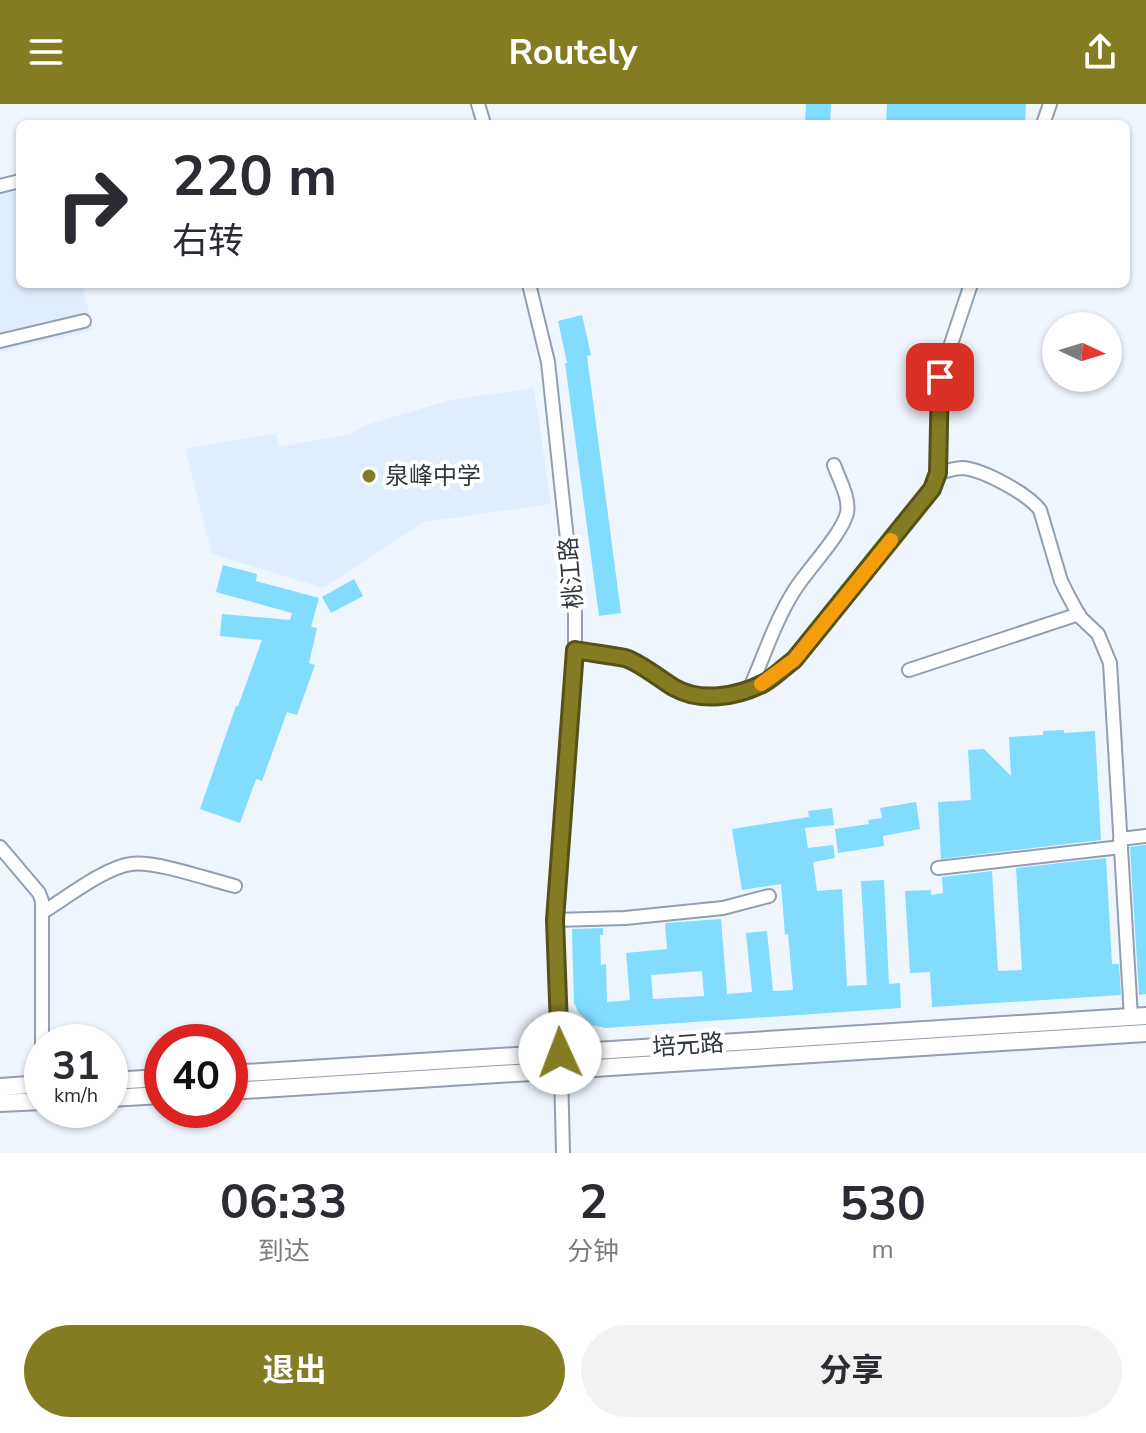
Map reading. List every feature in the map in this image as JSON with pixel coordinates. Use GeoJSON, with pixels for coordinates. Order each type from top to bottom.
{"type":"FeatureCollection","features":[{"type":"Feature","properties":{"kind":"main road","name":"培元路"},"geometry":{"type":"LineString","coordinates":[[248,1089],[1138,1017]]}},
{"type":"Feature","properties":{"kind":"main road","name":"培元路"},"geometry":{"type":"LineString","coordinates":[[248,1073],[561,1062],[1146,1033]]}},
{"type":"Feature","properties":{"kind":"main road"},"geometry":{"type":"LineString","coordinates":[[0,1087],[24,1085]]}},
{"type":"Feature","properties":{"kind":"main road"},"geometry":{"type":"LineString","coordinates":[[0,1103],[24,1102]]}},
{"type":"Feature","properties":{"kind":"street","name":"桃江路"},"geometry":{"type":"LineString","coordinates":[[530,288],[548,362],[555,412],[575,614],[555,920],[563,1153]]}},
{"type":"Feature","properties":{"kind":"street"},"geometry":{"type":"LineString","coordinates":[[575,650],[627,658],[678,690],[711,697],[765,682],[794,660],[932,489],[938,473],[940,377],[970,288]]}},
{"type":"Feature","properties":{"kind":"street"},"geometry":{"type":"LineString","coordinates":[[0,341],[84,321]]}},
{"type":"Feature","properties":{"kind":"street"},"geometry":{"type":"LineString","coordinates":[[750,688],[783,611],[843,524],[847,503],[834,465]]}},
{"type":"Feature","properties":{"kind":"street"},"geometry":{"type":"LineString","coordinates":[[938,473],[964,468],[997,479],[1034,503],[1040,510],[1061,581],[1079,614],[1098,634],[1110,663],[1121,843],[1138,1017]]}},
{"type":"Feature","properties":{"kind":"street"},"geometry":{"type":"LineString","coordinates":[[909,670],[1079,614]]}},
{"type":"Feature","properties":{"kind":"street"},"geometry":{"type":"LineString","coordinates":[[938,868],[1121,843],[1146,836]]}},
{"type":"Feature","properties":{"kind":"street"},"geometry":{"type":"LineString","coordinates":[[0,847],[39,893],[42,901],[42,1024]]}},
{"type":"Feature","properties":{"kind":"street"},"geometry":{"type":"LineString","coordinates":[[43,912],[112,870],[133,863],[153,865],[235,886]]}},
{"type":"Feature","properties":{"kind":"street"},"geometry":{"type":"LineString","coordinates":[[555,920],[625,918],[723,908],[769,896]]}},
{"type":"Feature","properties":{"kind":"shaded area"},"geometry":{"type":"Polygon","coordinates":[[[16,189],[16,288],[83,288],[93,330],[0,352],[0,193],[16,189]]]}},
{"type":"Feature","properties":{"kind":"shaded area","name":"泉峰中学"},"geometry":{"type":"Polygon","coordinates":[[[534,388],[551,504],[424,522],[323,588],[212,554],[185,449],[276,433],[279,447],[351,434],[366,425],[450,400],[534,388]]]}},
{"type":"Feature","properties":{"kind":"building"},"geometry":{"type":"Polygon","coordinates":[[[806,104],[831,104],[830,120],[805,120],[806,104]]]}},
{"type":"Feature","properties":{"kind":"building"},"geometry":{"type":"Polygon","coordinates":[[[887,104],[1026,104],[1025,120],[886,120],[887,104]]]}},
{"type":"Feature","properties":{"kind":"building"},"geometry":{"type":"Polygon","coordinates":[[[582,315],[591,355],[587,356],[621,613],[599,616],[567,363],[558,321],[582,315]]]}},
{"type":"Feature","properties":{"kind":"building"},"geometry":{"type":"Polygon","coordinates":[[[223,565],[257,574],[256,581],[319,598],[311,627],[317,628],[309,663],[315,665],[297,715],[287,712],[262,781],[256,779],[240,823],[200,809],[262,640],[220,636],[222,614],[290,620],[292,613],[216,592],[223,565]]]}},
{"type":"Feature","properties":{"kind":"building"},"geometry":{"type":"Polygon","coordinates":[[[354,579],[363,596],[331,613],[322,597],[354,579]]]}},
{"type":"Feature","properties":{"kind":"building"},"geometry":{"type":"Polygon","coordinates":[[[1064,730],[1064,733],[1095,731],[1101,840],[941,859],[938,802],[971,800],[968,750],[984,749],[1011,776],[1009,737],[1064,730]]]}},
{"type":"Feature","properties":{"kind":"building"},"geometry":{"type":"Polygon","coordinates":[[[916,802],[920,829],[883,836],[884,846],[838,853],[835,829],[869,824],[868,820],[882,818],[880,808],[916,802]]]}},
{"type":"Feature","properties":{"kind":"building"},"geometry":{"type":"Polygon","coordinates":[[[832,808],[834,825],[805,828],[808,848],[833,845],[835,858],[813,862],[817,891],[842,889],[847,986],[867,985],[861,881],[884,880],[889,984],[900,983],[901,1008],[605,1028],[592,1025],[579,1013],[574,1003],[572,929],[603,928],[603,935],[600,935],[601,965],[606,964],[607,1002],[630,1000],[626,953],[667,949],[665,923],[721,919],[727,994],[752,992],[746,933],[767,931],[773,991],[793,990],[781,884],[742,890],[732,829],[809,817],[808,811],[832,808]],[[702,971],[651,975],[653,999],[704,996],[702,971]]]}},
{"type":"Feature","properties":{"kind":"building"},"geometry":{"type":"Polygon","coordinates":[[[1146,845],[1146,994],[1139,995],[1130,847],[1146,845]]]}},
{"type":"Feature","properties":{"kind":"building"},"geometry":{"type":"Polygon","coordinates":[[[1106,858],[1112,964],[1119,964],[1121,995],[932,1007],[930,972],[910,973],[905,891],[931,890],[931,895],[943,893],[942,877],[992,871],[998,971],[1022,970],[1016,868],[1106,858]]]}},
{"type":"Feature","properties":{"kind":"slow traffic"},"geometry":{"type":"LineString","coordinates":[[761,684],[794,660],[891,540]]}},
{"type":"Feature","properties":{"kind":"place","name":"泉峰中学"},"geometry":{"type":"Point","coordinates":[369,476]}},
{"type":"Feature","properties":{"kind":"route"},"geometry":{"type":"LineString","coordinates":[[560,1053],[555,920],[575,650],[627,658],[678,690],[695,696],[711,697],[746,690],[765,682],[794,660],[932,489],[938,473],[940,377]]}}]}
